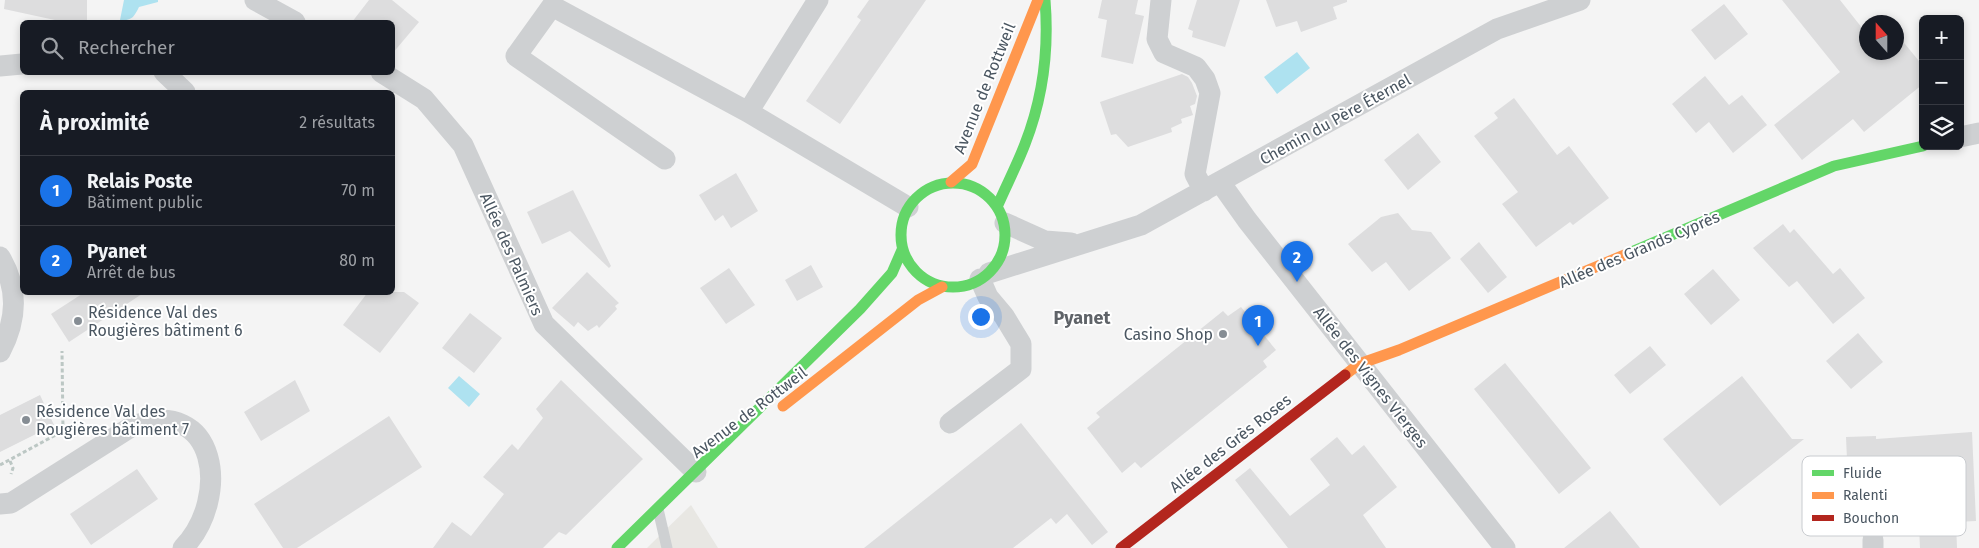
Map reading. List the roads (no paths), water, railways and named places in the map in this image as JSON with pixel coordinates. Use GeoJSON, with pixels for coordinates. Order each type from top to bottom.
{"type":"FeatureCollection","features":[{"type":"Feature","properties":{"kind":"main road","name":"Avenue de Rottweil"},"geometry":{"type":"LineString","coordinates":[[951,182],[972,164],[1038,0]]}},
{"type":"Feature","properties":{"kind":"main road"},"geometry":{"type":"LineString","coordinates":[[1001,215],[1029,134],[1046,63],[1048,24],[1045,0]]}},
{"type":"Feature","properties":{"kind":"main road","name":"Allée des Grands Cyprès"},"geometry":{"type":"LineString","coordinates":[[1359,364],[1399,350],[1834,166],[1919,147]]}},
{"type":"Feature","properties":{"kind":"main road"},"geometry":{"type":"LineString","coordinates":[[951,182],[970,185],[986,194],[1001,215],[1005,241],[1000,258],[985,276],[959,287],[942,287],[926,281],[913,270],[902,250],[900,239],[901,222],[908,207],[919,194],[935,185],[951,182]]}},
{"type":"Feature","properties":{"kind":"main road","name":"Avenue de Rottweil"},"geometry":{"type":"LineString","coordinates":[[696,472],[860,309],[892,273],[902,250]]}},
{"type":"Feature","properties":{"kind":"main road","name":"Avenue de Rottweil"},"geometry":{"type":"LineString","coordinates":[[696,472],[882,330],[918,300],[942,287]]}},
{"type":"Feature","properties":{"kind":"main road","name":"Allée des Grès Roses"},"geometry":{"type":"LineString","coordinates":[[1121,548],[1359,364]]}},
{"type":"Feature","properties":{"kind":"main road"},"geometry":{"type":"LineString","coordinates":[[617,548],[696,472]]}},
{"type":"Feature","properties":{"kind":"street"},"geometry":{"type":"LineString","coordinates":[[255,0],[291,20]]}},
{"type":"Feature","properties":{"kind":"street"},"geometry":{"type":"LineString","coordinates":[[748,112],[818,0]]}},
{"type":"Feature","properties":{"kind":"street","name":"Allée des Vignes Vierges"},"geometry":{"type":"LineString","coordinates":[[1161,0],[1157,39],[1164,53],[1196,67],[1205,80],[1210,93],[1195,174],[1212,187],[1247,220],[1505,548]]}},
{"type":"Feature","properties":{"kind":"street","name":"Chemin du Père Éternel"},"geometry":{"type":"LineString","coordinates":[[985,276],[1141,225],[1497,29],[1579,0]]}},
{"type":"Feature","properties":{"kind":"street"},"geometry":{"type":"LineString","coordinates":[[665,158],[516,56],[552,6],[748,112],[908,207]]}},
{"type":"Feature","properties":{"kind":"street"},"geometry":{"type":"LineString","coordinates":[[0,66],[20,64]]}},
{"type":"Feature","properties":{"kind":"street"},"geometry":{"type":"LineString","coordinates":[[167,75],[184,90]]}},
{"type":"Feature","properties":{"kind":"street","name":"Allée des Palmiers"},"geometry":{"type":"LineString","coordinates":[[386,75],[424,99],[463,145],[544,324],[696,472]]}},
{"type":"Feature","properties":{"kind":"street"},"geometry":{"type":"LineString","coordinates":[[1964,136],[1979,133]]}},
{"type":"Feature","properties":{"kind":"street","name":"Chemin du Père Éternel"},"geometry":{"type":"LineString","coordinates":[[1001,215],[1045,241],[1066,243],[1091,241]]}},
{"type":"Feature","properties":{"kind":"street"},"geometry":{"type":"LineString","coordinates":[[0,257],[10,278],[15,300],[10,331],[0,352]]}},
{"type":"Feature","properties":{"kind":"street"},"geometry":{"type":"LineString","coordinates":[[950,423],[1021,369],[1022,344],[1004,316],[988,297],[985,276]]}},
{"type":"Feature","properties":{"kind":"street"},"geometry":{"type":"LineString","coordinates":[[0,504],[11,503],[131,426],[154,421],[177,422],[192,430],[201,440],[212,476],[209,500],[201,526],[184,548]]}},
{"type":"Feature","properties":{"kind":"lane"},"geometry":{"type":"LineString","coordinates":[[658,509],[668,548]]}},
{"type":"Feature","properties":{"kind":"water"},"geometry":{"type":"Polygon","coordinates":[[[124,0],[158,0],[158,2],[139,7],[132,18],[120,20],[124,0]]]}},
{"type":"Feature","properties":{"kind":"water"},"geometry":{"type":"Polygon","coordinates":[[[1297,52],[1310,68],[1277,94],[1264,77],[1297,52]]]}},
{"type":"Feature","properties":{"kind":"water"},"geometry":{"type":"Polygon","coordinates":[[[459,376],[480,394],[469,407],[448,388],[459,376]]]}},
{"type":"Feature","properties":{"kind":"place","name":"Pyanet"},"geometry":{"type":"Point","coordinates":[1297,282]}},
{"type":"Feature","properties":{"kind":"place","name":"Résidence Val des Rougières bâtiment 6"},"geometry":{"type":"Point","coordinates":[78,321]}},
{"type":"Feature","properties":{"kind":"place","name":"Casino Shop"},"geometry":{"type":"Point","coordinates":[1223,334]}},
{"type":"Feature","properties":{"kind":"place","name":"Relais Poste"},"geometry":{"type":"Point","coordinates":[1258,346]}},
{"type":"Feature","properties":{"kind":"place","name":"Résidence Val des Rougières bâtiment 7"},"geometry":{"type":"Point","coordinates":[26,420]}},
{"type":"Feature","properties":{"kind":"district","name":"Pyanet"},"geometry":{"type":"Point","coordinates":[1082,318]}}]}
